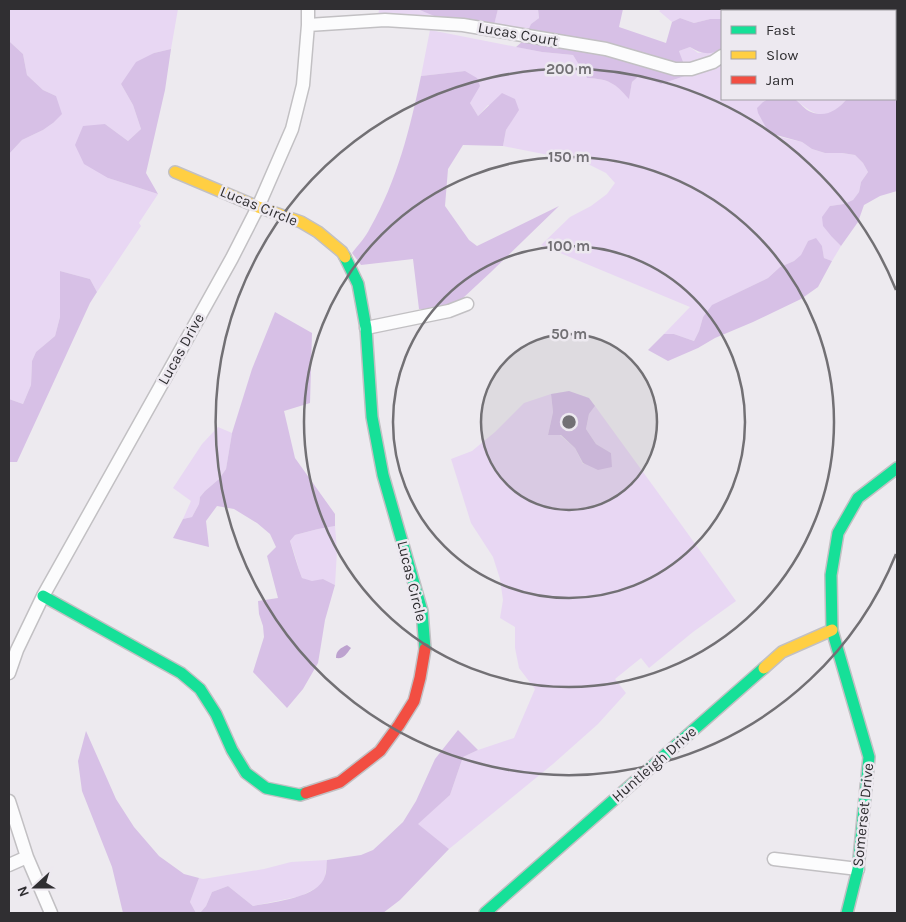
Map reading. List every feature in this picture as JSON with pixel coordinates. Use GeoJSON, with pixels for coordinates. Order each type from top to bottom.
{"type":"FeatureCollection","features":[{"type":"Feature","properties":{"kind":"street","name":"Lucas Drive"},"geometry":{"type":"LineString","coordinates":[[9,673],[16,650],[43,596],[208,301],[258,207],[292,130],[303,85],[308,9]]}},
{"type":"Feature","properties":{"kind":"street","name":"Lucas Court"},"geometry":{"type":"LineString","coordinates":[[308,25],[385,20],[463,25],[606,49],[674,69],[691,69],[713,62],[721,57]]}},
{"type":"Feature","properties":{"kind":"street","name":"Lucas Circle"},"geometry":{"type":"LineString","coordinates":[[43,596],[181,672],[200,689],[216,714],[232,750],[246,773],[266,788],[300,795],[340,782],[380,751],[414,701],[425,652],[422,610],[383,475],[372,417],[366,328],[358,284],[342,252],[318,232],[301,222],[258,207],[175,172]]}},
{"type":"Feature","properties":{"kind":"street"},"geometry":{"type":"LineString","coordinates":[[366,328],[450,311],[467,304]]}},
{"type":"Feature","properties":{"kind":"street","name":"Somerset Drive"},"geometry":{"type":"LineString","coordinates":[[847,913],[858,869],[869,758],[832,630],[831,575],[838,533],[858,498],[897,468]]}},
{"type":"Feature","properties":{"kind":"street","name":"Huntleigh Drive"},"geometry":{"type":"LineString","coordinates":[[485,913],[782,652],[832,630]]}},
{"type":"Feature","properties":{"kind":"street"},"geometry":{"type":"LineString","coordinates":[[9,801],[27,858],[51,913]]}},
{"type":"Feature","properties":{"kind":"street"},"geometry":{"type":"LineString","coordinates":[[9,865],[27,858]]}},
{"type":"Feature","properties":{"kind":"street"},"geometry":{"type":"LineString","coordinates":[[774,859],[858,869]]}},
{"type":"Feature","properties":{"kind":"shaded area"},"geometry":{"type":"Polygon","coordinates":[[[9,9],[178,9],[171,49],[154,53],[121,84],[133,105],[141,129],[128,141],[105,124],[108,178],[158,194],[139,223],[141,226],[97,292],[90,279],[60,271],[60,317],[55,336],[36,352],[32,361],[31,385],[23,404],[9,399],[9,154],[22,140],[53,123],[56,96],[43,90],[27,75],[23,54],[9,43],[9,9]]]}},
{"type":"Feature","properties":{"kind":"shaded area"},"geometry":{"type":"Polygon","coordinates":[[[379,9],[417,9],[458,19],[378,18],[379,9]]]}},
{"type":"Feature","properties":{"kind":"shaded area"},"geometry":{"type":"Polygon","coordinates":[[[417,9],[498,9],[494,25],[437,17],[417,9]]]}},
{"type":"Feature","properties":{"kind":"shaded area"},"geometry":{"type":"Polygon","coordinates":[[[498,9],[538,9],[539,18],[531,24],[527,33],[494,25],[498,9]]]}},
{"type":"Feature","properties":{"kind":"shaded area"},"geometry":{"type":"Polygon","coordinates":[[[538,9],[623,9],[619,27],[666,43],[672,22],[680,18],[694,23],[710,19],[721,19],[721,49],[710,53],[702,53],[690,47],[679,51],[688,75],[661,84],[640,75],[632,82],[629,99],[611,83],[601,79],[587,78],[573,55],[516,47],[523,41],[531,24],[539,18],[538,9]]]}},
{"type":"Feature","properties":{"kind":"shaded area"},"geometry":{"type":"Polygon","coordinates":[[[662,9],[804,10],[721,10],[721,19],[710,19],[694,23],[680,18],[672,22],[659,11],[662,9]]]}},
{"type":"Feature","properties":{"kind":"shaded area"},"geometry":{"type":"Polygon","coordinates":[[[803,9],[864,10],[804,10],[803,9]]]}},
{"type":"Feature","properties":{"kind":"shaded area"},"geometry":{"type":"Polygon","coordinates":[[[897,29],[897,191],[880,196],[864,205],[858,222],[841,246],[823,226],[822,217],[830,206],[844,204],[853,200],[859,192],[861,182],[868,172],[863,163],[855,155],[825,153],[812,149],[802,142],[769,133],[757,108],[766,100],[796,100],[809,111],[822,114],[835,110],[846,100],[896,100],[897,29]]]}},
{"type":"Feature","properties":{"kind":"shaded area"},"geometry":{"type":"Polygon","coordinates":[[[430,30],[542,52],[573,55],[587,78],[601,79],[611,83],[629,98],[632,82],[640,75],[661,84],[688,75],[679,51],[690,47],[698,53],[721,48],[721,100],[766,100],[763,102],[776,136],[802,142],[812,149],[825,153],[855,155],[868,172],[861,182],[859,192],[853,200],[844,204],[830,206],[832,237],[841,246],[832,261],[824,258],[822,246],[808,241],[802,255],[794,261],[780,267],[768,278],[729,297],[703,317],[694,341],[674,334],[664,334],[690,307],[541,245],[570,217],[591,206],[607,194],[615,183],[606,173],[584,162],[503,146],[506,130],[518,110],[488,105],[478,116],[470,103],[465,71],[421,76],[430,30]]]}},
{"type":"Feature","properties":{"kind":"shaded area"},"geometry":{"type":"Polygon","coordinates":[[[9,43],[23,54],[27,75],[43,90],[56,96],[62,114],[43,130],[22,140],[9,154],[9,43]]]}},
{"type":"Feature","properties":{"kind":"shaded area"},"geometry":{"type":"Polygon","coordinates":[[[171,49],[165,90],[146,173],[158,194],[108,178],[84,164],[75,145],[83,126],[105,124],[128,141],[141,129],[133,105],[121,84],[136,62],[154,53],[171,49]]]}},
{"type":"Feature","properties":{"kind":"shaded area"},"geometry":{"type":"Polygon","coordinates":[[[465,71],[477,78],[480,86],[470,103],[478,116],[502,93],[515,99],[519,110],[506,130],[503,146],[463,145],[448,169],[445,206],[469,240],[477,246],[559,206],[463,298],[440,309],[419,309],[413,259],[361,265],[352,253],[364,238],[388,192],[402,154],[421,76],[465,71]]]}},
{"type":"Feature","properties":{"kind":"shaded area"},"geometry":{"type":"Polygon","coordinates":[[[796,100],[846,100],[827,114],[815,113],[796,100]]]}},
{"type":"Feature","properties":{"kind":"shaded area"},"geometry":{"type":"Polygon","coordinates":[[[816,238],[822,246],[824,258],[832,261],[818,287],[801,299],[668,361],[648,350],[664,334],[674,334],[694,341],[703,317],[712,305],[768,278],[780,267],[794,261],[801,255],[808,241],[816,238]]]}},
{"type":"Feature","properties":{"kind":"shaded area"},"geometry":{"type":"Polygon","coordinates":[[[60,271],[90,279],[97,292],[90,303],[17,462],[9,462],[9,399],[23,404],[31,385],[32,361],[36,352],[55,336],[60,317],[60,271]]]}},
{"type":"Feature","properties":{"kind":"shaded area"},"geometry":{"type":"Polygon","coordinates":[[[275,312],[312,333],[310,403],[284,411],[295,458],[335,514],[335,526],[295,535],[290,541],[302,578],[312,581],[323,579],[335,585],[325,620],[318,663],[303,689],[287,708],[253,672],[264,637],[258,601],[278,598],[267,556],[276,547],[270,534],[257,523],[234,509],[217,506],[206,521],[209,547],[173,538],[183,519],[192,517],[199,504],[200,497],[219,479],[226,469],[232,433],[252,369],[275,312]]]}},
{"type":"Feature","properties":{"kind":"shaded area"},"geometry":{"type":"Polygon","coordinates":[[[569,391],[589,398],[595,406],[589,414],[586,429],[596,444],[611,453],[612,467],[598,470],[583,463],[575,448],[561,435],[548,435],[553,412],[551,394],[569,391]]]}},
{"type":"Feature","properties":{"kind":"shaded area"},"geometry":{"type":"Polygon","coordinates":[[[551,394],[553,412],[548,435],[560,435],[575,448],[583,464],[611,453],[596,444],[586,429],[589,414],[595,406],[736,601],[693,632],[649,668],[641,658],[615,679],[626,693],[598,724],[553,764],[449,849],[417,824],[450,795],[463,757],[514,738],[535,689],[519,668],[515,648],[515,627],[500,618],[503,600],[500,579],[493,557],[471,523],[451,459],[472,451],[495,432],[524,403],[551,394]]]}},
{"type":"Feature","properties":{"kind":"shaded area"},"geometry":{"type":"Polygon","coordinates":[[[218,427],[232,433],[226,469],[219,479],[200,497],[199,504],[192,517],[183,519],[191,501],[173,488],[202,444],[218,427]]]}},
{"type":"Feature","properties":{"kind":"shaded area"},"geometry":{"type":"Polygon","coordinates":[[[335,526],[337,551],[335,585],[323,579],[312,582],[302,578],[290,541],[295,535],[335,526]]]}},
{"type":"Feature","properties":{"kind":"shaded area"},"geometry":{"type":"Polygon","coordinates":[[[347,645],[351,648],[346,654],[341,658],[336,658],[338,651],[347,645]]]}},
{"type":"Feature","properties":{"kind":"shaded area"},"geometry":{"type":"Polygon","coordinates":[[[458,730],[478,750],[463,757],[450,795],[418,824],[449,849],[400,900],[383,913],[200,913],[206,906],[212,892],[228,886],[253,906],[283,901],[305,894],[321,883],[326,874],[327,860],[361,855],[373,850],[403,822],[416,801],[435,759],[458,730]]]}},
{"type":"Feature","properties":{"kind":"shaded area"},"geometry":{"type":"Polygon","coordinates":[[[86,731],[116,799],[134,827],[159,856],[184,874],[199,878],[190,902],[196,913],[123,913],[112,867],[82,791],[78,761],[86,731]]]}},
{"type":"Feature","properties":{"kind":"shaded area"},"geometry":{"type":"Polygon","coordinates":[[[327,860],[325,877],[320,886],[301,896],[253,906],[228,886],[212,892],[206,906],[200,913],[196,913],[190,902],[199,878],[203,879],[264,869],[291,862],[327,860]]]}},
{"type":"Feature","properties":{"kind":"traffic: fast"},"geometry":{"type":"LineString","coordinates":[[345,257],[358,284],[366,328],[372,417],[383,475],[422,611],[425,649]]}},
{"type":"Feature","properties":{"kind":"traffic: fast"},"geometry":{"type":"LineString","coordinates":[[847,913],[858,869],[869,757],[832,630],[831,575],[838,533],[858,498],[897,468]]}},
{"type":"Feature","properties":{"kind":"traffic: fast"},"geometry":{"type":"LineString","coordinates":[[43,596],[181,673],[200,689],[216,714],[232,750],[246,773],[266,788],[300,795],[306,793]]}},
{"type":"Feature","properties":{"kind":"traffic: fast"},"geometry":{"type":"LineString","coordinates":[[485,913],[764,668]]}},
{"type":"Feature","properties":{"kind":"traffic: slow"},"geometry":{"type":"LineString","coordinates":[[175,172],[258,207],[301,222],[318,232],[342,252],[345,257]]}},
{"type":"Feature","properties":{"kind":"traffic: slow"},"geometry":{"type":"LineString","coordinates":[[764,668],[782,652],[832,630]]}},
{"type":"Feature","properties":{"kind":"traffic: jam"},"geometry":{"type":"LineString","coordinates":[[306,793],[340,782],[380,751],[414,701],[425,649]]}}]}
